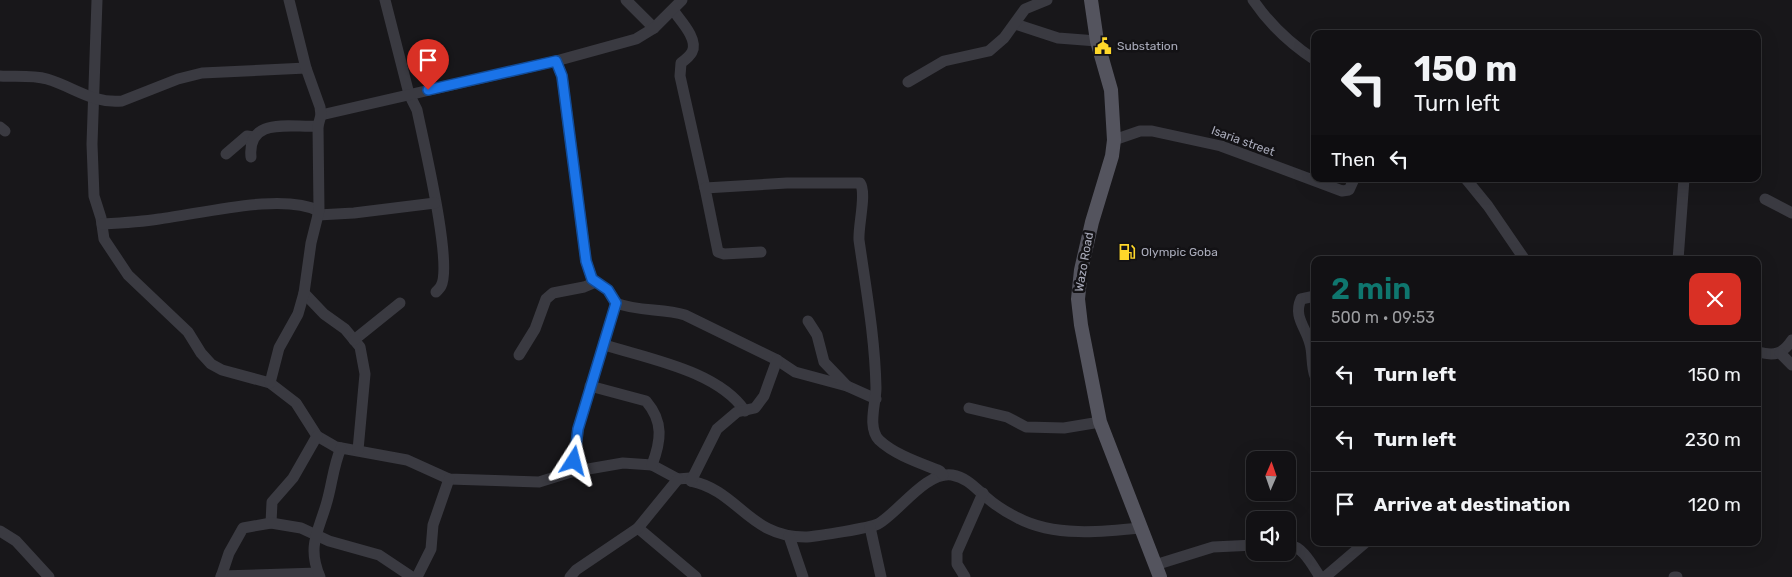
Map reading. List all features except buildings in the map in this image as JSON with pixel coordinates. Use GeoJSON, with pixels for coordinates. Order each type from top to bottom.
{"type":"FeatureCollection","features":[{"type":"Feature","properties":{"kind":"main road","name":"Wazo Road"},"geometry":{"type":"LineString","coordinates":[[1091,0],[1097,41],[1110,90],[1114,140],[1112,156],[1080,270],[1078,299],[1081,325],[1100,422],[1157,571]]}},
{"type":"Feature","properties":{"kind":"street"},"geometry":{"type":"LineString","coordinates":[[97,0],[92,144],[94,196],[104,239],[128,275],[188,332],[201,353],[211,364],[222,370],[270,383],[296,402],[317,436],[341,448],[407,460],[449,479],[539,482],[571,472],[623,463],[652,464],[678,479],[690,478],[691,481],[707,484],[765,528],[789,536],[809,537],[878,524],[933,479],[943,475],[960,477],[977,486],[983,494],[1018,518],[1044,529],[1104,532],[1141,528]]}},
{"type":"Feature","properties":{"kind":"street"},"geometry":{"type":"LineString","coordinates":[[270,383],[279,348],[298,314],[304,293],[318,213],[320,121],[289,0]]}},
{"type":"Feature","properties":{"kind":"street"},"geometry":{"type":"LineString","coordinates":[[385,0],[409,94],[417,110],[442,238],[442,286],[436,292]]}},
{"type":"Feature","properties":{"kind":"street"},"geometry":{"type":"LineString","coordinates":[[626,0],[654,28]]}},
{"type":"Feature","properties":{"kind":"street"},"geometry":{"type":"LineString","coordinates":[[251,157],[251,144],[258,131],[269,127],[320,121],[409,94],[556,61],[636,39],[654,28],[682,0]]}},
{"type":"Feature","properties":{"kind":"street"},"geometry":{"type":"LineString","coordinates":[[908,82],[944,62],[989,51],[1015,24],[1025,9],[1046,0]]}},
{"type":"Feature","properties":{"kind":"street"},"geometry":{"type":"LineString","coordinates":[[1253,0],[1268,23],[1294,46],[1311,57]]}},
{"type":"Feature","properties":{"kind":"street"},"geometry":{"type":"LineString","coordinates":[[673,10],[688,32],[694,46],[692,52],[681,63],[680,76],[718,252],[724,254],[762,252]]}},
{"type":"Feature","properties":{"kind":"street"},"geometry":{"type":"LineString","coordinates":[[1015,24],[1058,38],[1097,41]]}},
{"type":"Feature","properties":{"kind":"street"},"geometry":{"type":"LineString","coordinates":[[556,61],[562,76],[586,261],[592,279],[608,290],[616,303],[644,310],[676,312],[685,315],[806,376],[847,386],[876,399]]}},
{"type":"Feature","properties":{"kind":"street"},"geometry":{"type":"LineString","coordinates":[[0,76],[46,79],[95,99],[122,101],[178,79],[202,73],[306,68]]}},
{"type":"Feature","properties":{"kind":"street","name":"Isaria street"},"geometry":{"type":"LineString","coordinates":[[1114,140],[1140,131],[1152,131],[1220,146],[1311,180]]}},
{"type":"Feature","properties":{"kind":"street"},"geometry":{"type":"LineString","coordinates":[[226,154],[247,136],[254,137]]}},
{"type":"Feature","properties":{"kind":"street"},"geometry":{"type":"LineString","coordinates":[[705,188],[787,183],[860,182],[863,196],[858,227],[859,240],[875,351],[876,399],[874,429],[879,439],[897,453],[940,471],[943,475]]}},
{"type":"Feature","properties":{"kind":"street","name":"Isaria street"},"geometry":{"type":"LineString","coordinates":[[1318,182],[1342,191],[1349,190],[1353,182]]}},
{"type":"Feature","properties":{"kind":"street"},"geometry":{"type":"LineString","coordinates":[[1468,182],[1488,206],[1522,256]]}},
{"type":"Feature","properties":{"kind":"street"},"geometry":{"type":"LineString","coordinates":[[1678,256],[1684,182]]}},
{"type":"Feature","properties":{"kind":"street"},"geometry":{"type":"LineString","coordinates":[[1765,198],[1792,213]]}},
{"type":"Feature","properties":{"kind":"street"},"geometry":{"type":"LineString","coordinates":[[102,224],[159,220],[243,207],[283,204],[305,206],[318,213],[354,213],[435,203]]}},
{"type":"Feature","properties":{"kind":"street"},"geometry":{"type":"LineString","coordinates":[[519,355],[535,329],[546,299],[553,292],[584,287],[596,282]]}},
{"type":"Feature","properties":{"kind":"street"},"geometry":{"type":"LineString","coordinates":[[304,293],[324,314],[346,329],[360,347],[365,374],[358,450]]}},
{"type":"Feature","properties":{"kind":"street"},"geometry":{"type":"LineString","coordinates":[[1311,297],[1301,299],[1298,306],[1299,320],[1311,350]]}},
{"type":"Feature","properties":{"kind":"street"},"geometry":{"type":"LineString","coordinates":[[354,340],[400,303]]}},
{"type":"Feature","properties":{"kind":"street"},"geometry":{"type":"LineString","coordinates":[[571,472],[577,450],[578,429],[590,386],[605,345],[616,303]]}},
{"type":"Feature","properties":{"kind":"street"},"geometry":{"type":"LineString","coordinates":[[808,321],[817,335],[824,362],[847,386]]}},
{"type":"Feature","properties":{"kind":"street"},"geometry":{"type":"LineString","coordinates":[[1761,353],[1773,355],[1780,353],[1792,340]]}},
{"type":"Feature","properties":{"kind":"street"},"geometry":{"type":"LineString","coordinates":[[605,345],[689,371],[726,390],[736,398],[745,411]]}},
{"type":"Feature","properties":{"kind":"street"},"geometry":{"type":"LineString","coordinates":[[1780,353],[1792,365]]}},
{"type":"Feature","properties":{"kind":"street"},"geometry":{"type":"LineString","coordinates":[[691,481],[717,429],[737,412],[755,408],[764,396],[777,360]]}},
{"type":"Feature","properties":{"kind":"street"},"geometry":{"type":"LineString","coordinates":[[590,386],[646,401],[652,408],[659,420],[660,443],[652,464]]}},
{"type":"Feature","properties":{"kind":"street"},"geometry":{"type":"LineString","coordinates":[[969,408],[1007,417],[1026,427],[1064,428],[1100,422]]}},
{"type":"Feature","properties":{"kind":"street"},"geometry":{"type":"LineString","coordinates":[[271,523],[272,502],[293,478],[317,436]]}},
{"type":"Feature","properties":{"kind":"street"},"geometry":{"type":"LineString","coordinates":[[341,448],[333,469],[326,504],[315,533],[314,552],[319,575],[221,577],[229,553],[243,528],[271,523],[301,528],[315,533],[329,541],[379,555],[412,577]]}},
{"type":"Feature","properties":{"kind":"street"},"geometry":{"type":"LineString","coordinates":[[417,577],[431,549],[433,525],[449,479]]}},
{"type":"Feature","properties":{"kind":"street"},"geometry":{"type":"LineString","coordinates":[[570,577],[576,570],[638,528],[678,479]]}},
{"type":"Feature","properties":{"kind":"street"},"geometry":{"type":"LineString","coordinates":[[965,577],[957,564],[957,552],[983,494]]}},
{"type":"Feature","properties":{"kind":"street"},"geometry":{"type":"LineString","coordinates":[[870,527],[881,577]]}},
{"type":"Feature","properties":{"kind":"street"},"geometry":{"type":"LineString","coordinates":[[638,528],[696,577]]}},
{"type":"Feature","properties":{"kind":"street"},"geometry":{"type":"LineString","coordinates":[[0,531],[16,541],[49,577]]}},
{"type":"Feature","properties":{"kind":"street"},"geometry":{"type":"LineString","coordinates":[[789,536],[803,577]]}},
{"type":"Feature","properties":{"kind":"street"},"geometry":{"type":"LineString","coordinates":[[1157,571],[1213,547],[1246,545]]}},
{"type":"Feature","properties":{"kind":"street"},"geometry":{"type":"LineString","coordinates":[[1324,577],[1361,546]]}},
{"type":"Feature","properties":{"kind":"street"},"geometry":{"type":"LineString","coordinates":[[1296,547],[1302,551],[1320,577]]}},
{"type":"Feature","properties":{"kind":"place","name":"Substation"},"geometry":{"type":"Point","coordinates":[1103,46]}},
{"type":"Feature","properties":{"kind":"place","name":"Olympic Goba"},"geometry":{"type":"Point","coordinates":[1127,252]}},
{"type":"Feature","properties":{"kind":"route"},"geometry":{"type":"LineString","coordinates":[[428,90],[556,61],[562,76],[586,261],[592,279],[608,290],[616,303],[612,312],[605,345],[596,367],[578,429],[577,450],[574,461]]}}]}
